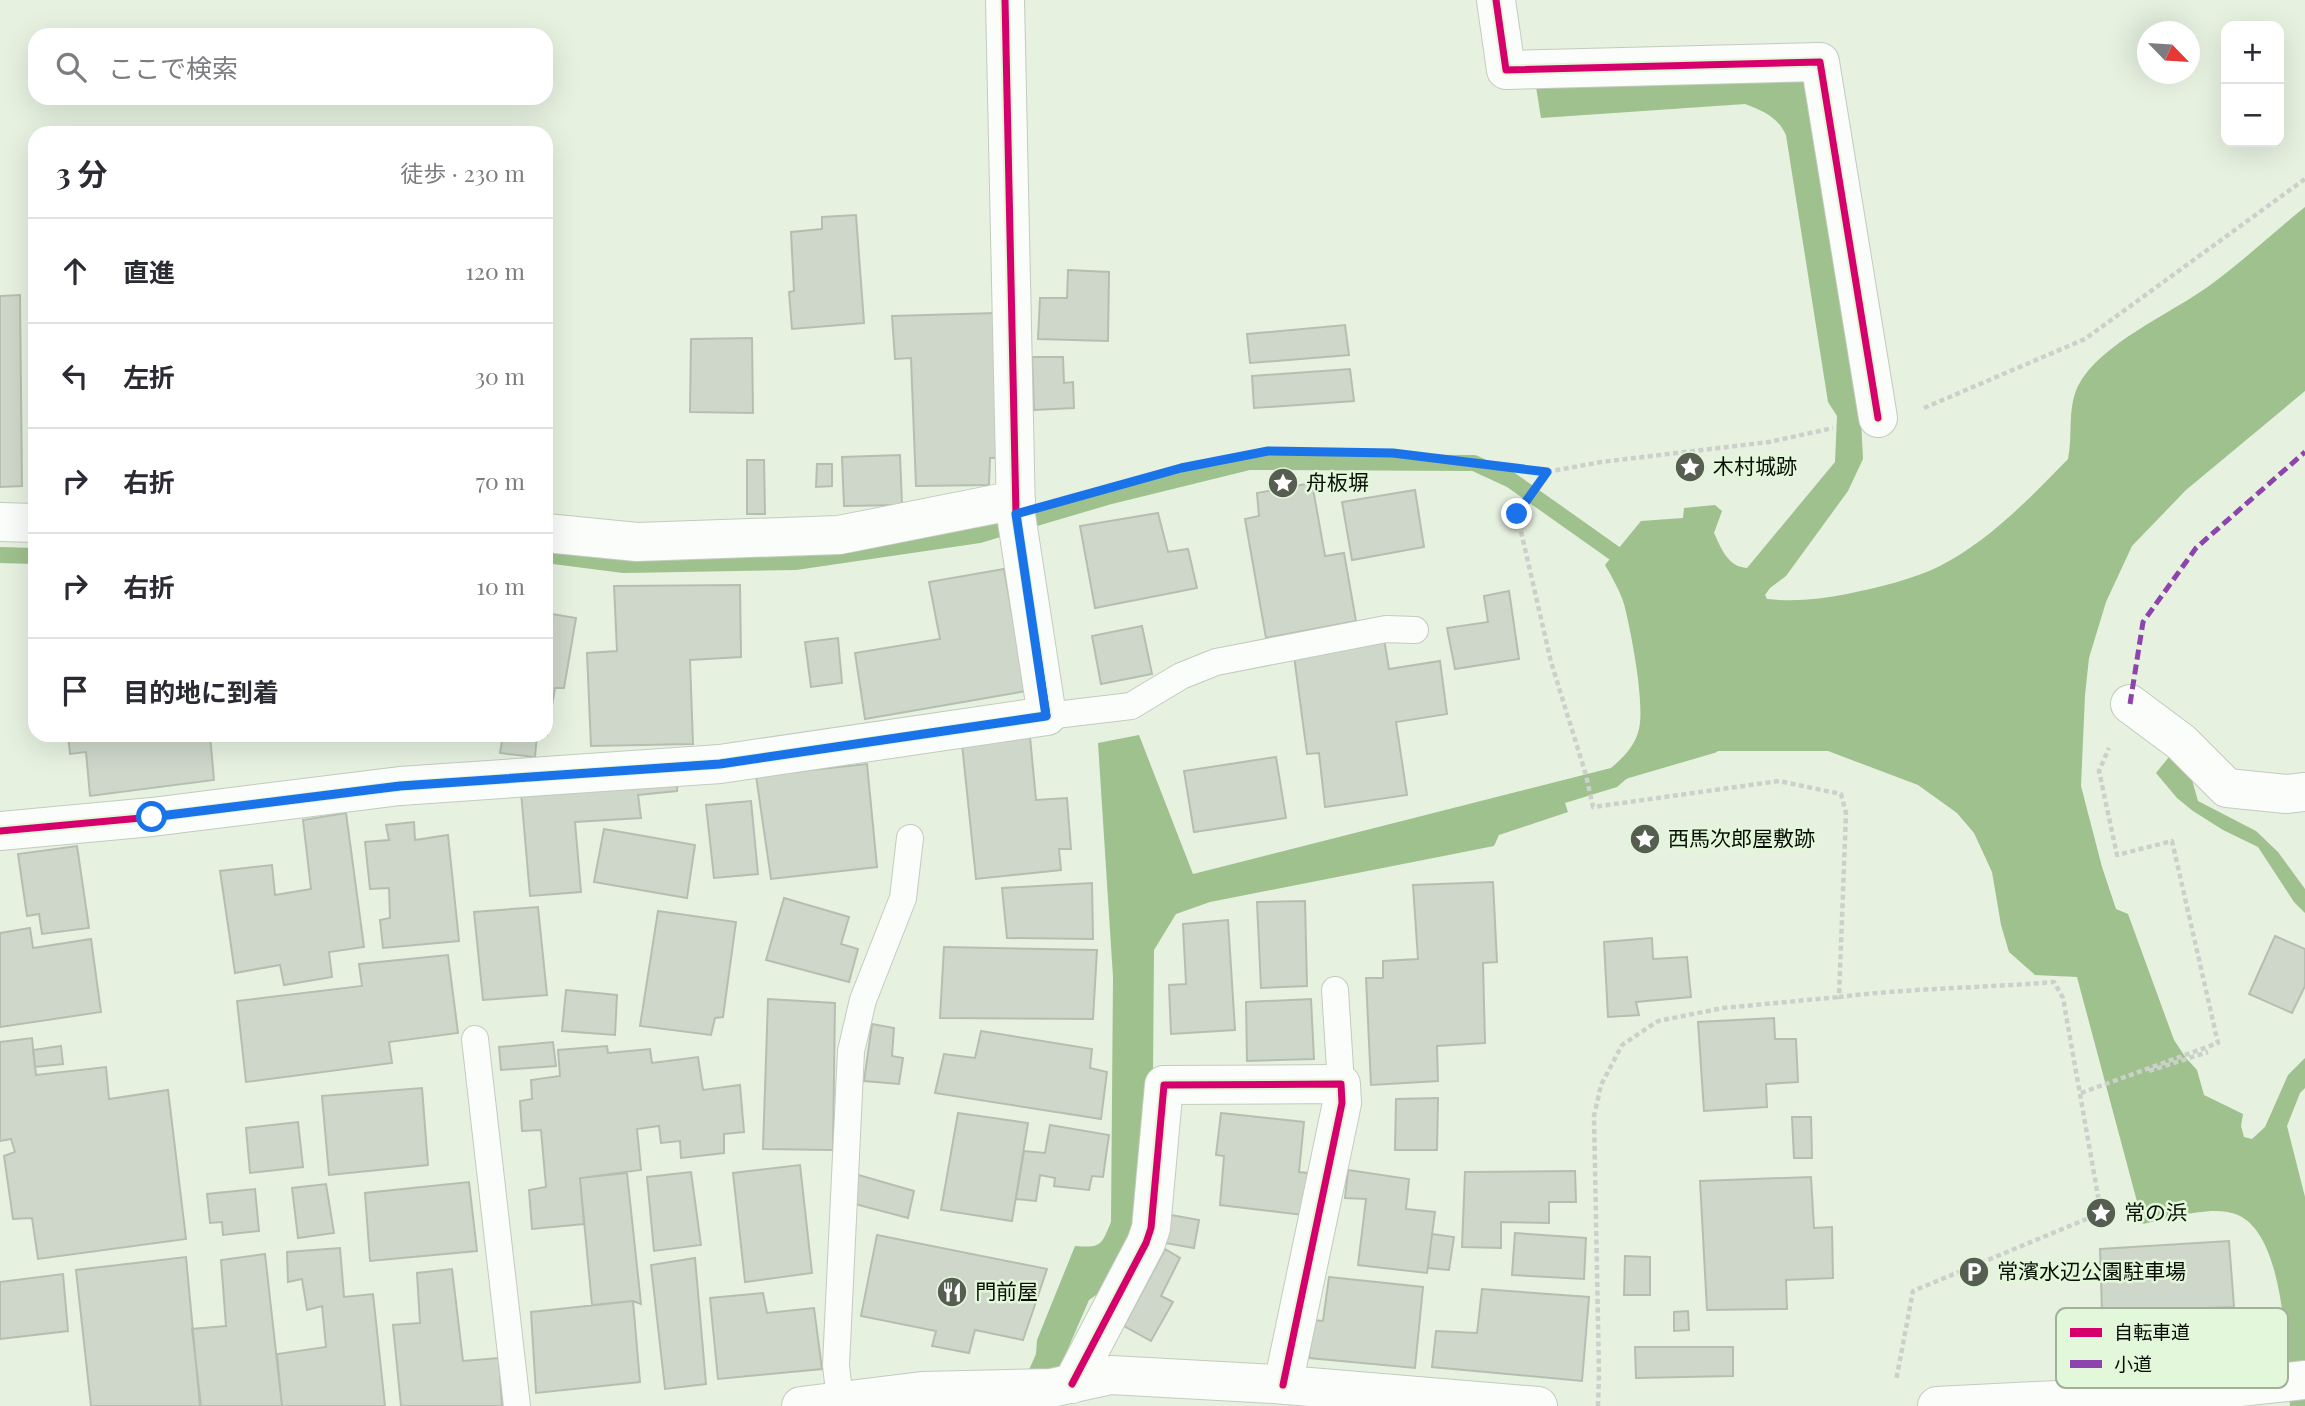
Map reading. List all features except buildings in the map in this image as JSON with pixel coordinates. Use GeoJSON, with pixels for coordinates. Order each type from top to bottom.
{"type":"FeatureCollection","features":[{"type":"Feature","properties":{"kind":"street"},"geometry":{"type":"LineString","coordinates":[[0,831],[152,817],[400,786],[720,764],[1046,716],[1016,508],[1005,0]]}},
{"type":"Feature","properties":{"kind":"street"},"geometry":{"type":"LineString","coordinates":[[1496,0],[1506,70],[1820,62],[1878,418]]}},
{"type":"Feature","properties":{"kind":"street"},"geometry":{"type":"LineString","coordinates":[[553,534],[638,542],[839,535],[1016,508]]}},
{"type":"Feature","properties":{"kind":"street"},"geometry":{"type":"LineString","coordinates":[[0,522],[28,523]]}},
{"type":"Feature","properties":{"kind":"street"},"geometry":{"type":"LineString","coordinates":[[2130,704],[2181,742],[2227,788],[2305,792]]}},
{"type":"Feature","properties":{"kind":"street"},"geometry":{"type":"LineString","coordinates":[[1057,1393],[1146,1243],[1151,1228],[1164,1085],[1341,1084],[1342,1102],[1289,1392]]}},
{"type":"Feature","properties":{"kind":"street"},"geometry":{"type":"LineString","coordinates":[[801,1406],[922,1391],[1057,1393],[1111,1375],[1289,1392],[1538,1406]]}},
{"type":"Feature","properties":{"kind":"street"},"geometry":{"type":"LineString","coordinates":[[1937,1406],[2175,1394],[2235,1388]]}},
{"type":"Feature","properties":{"kind":"lane"},"geometry":{"type":"LineString","coordinates":[[1046,716],[1131,706],[1181,676],[1216,662],[1386,629],[1415,630]]}},
{"type":"Feature","properties":{"kind":"lane"},"geometry":{"type":"LineString","coordinates":[[840,1401],[836,1365],[851,1051],[863,1000],[903,898],[910,838]]}},
{"type":"Feature","properties":{"kind":"lane"},"geometry":{"type":"LineString","coordinates":[[1335,990],[1341,1084]]}},
{"type":"Feature","properties":{"kind":"lane"},"geometry":{"type":"LineString","coordinates":[[475,1039],[517,1406]]}},
{"type":"Feature","properties":{"kind":"path"},"geometry":{"type":"LineString","coordinates":[[1016,508],[1181,468],[1268,451],[1393,453],[1547,472],[1601,462],[1769,442],[1923,408],[2085,339],[2305,178]]}},
{"type":"Feature","properties":{"kind":"path"},"geometry":{"type":"LineString","coordinates":[[1547,472],[1517,514],[1551,662],[1586,775],[1593,807],[1779,781],[1841,794],[1846,813],[1839,997]]}},
{"type":"Feature","properties":{"kind":"path"},"geometry":{"type":"LineString","coordinates":[[2081,1093],[2218,1043],[2172,841],[2118,855],[2099,771],[2130,704]]}},
{"type":"Feature","properties":{"kind":"path"},"geometry":{"type":"LineString","coordinates":[[1598,1406],[1594,1116],[1601,1084],[1622,1045],[1658,1021],[1723,1008],[1876,992],[1985,988],[2054,982],[2063,998],[2101,1213],[1913,1291],[1894,1393]]}},
{"type":"Feature","properties":{"kind":"path"},"geometry":{"type":"LineString","coordinates":[[2081,1093],[2208,1052]]}},
{"type":"Feature","properties":{"kind":"shaded area"},"geometry":{"type":"Polygon","coordinates":[[[1802,80],[1810,93],[1860,400],[1863,459],[1848,491],[1786,576],[1770,588],[1765,595],[1767,599],[1818,599],[1882,586],[1930,571],[1976,544],[2024,504],[2068,459],[2072,404],[2078,386],[2102,356],[2209,286],[2305,207],[2305,391],[2186,490],[2132,546],[2106,602],[2089,658],[2081,786],[2116,909],[2128,914],[2174,1040],[2197,1070],[2204,1095],[2243,1114],[2241,1126],[2244,1137],[2252,1139],[2265,1127],[2288,1075],[2305,1058],[2305,1088],[2300,1093],[2287,1126],[2305,1197],[2305,1406],[2290,1406],[2288,1308],[2282,1308],[2275,1273],[2266,1248],[2254,1228],[2238,1215],[2216,1211],[2143,1224],[2077,977],[2035,975],[2009,952],[2001,925],[1992,872],[1974,833],[1957,813],[1918,785],[1828,751],[1674,751],[1646,762],[1617,787],[1565,803],[1568,812],[1499,835],[1494,846],[1210,902],[1176,914],[1154,950],[1153,1073],[1140,1242],[1123,1276],[1089,1300],[1051,1388],[1013,1406],[1036,1354],[1037,1340],[1075,1246],[1099,1244],[1111,1222],[1113,977],[1098,743],[1139,735],[1193,874],[1611,768],[1632,746],[1637,735],[1640,702],[1624,604],[1605,565],[1641,521],[1683,518],[1684,508],[1715,505],[1722,511],[1714,533],[1719,545],[1730,560],[1747,568],[1835,462],[1837,416],[1828,402],[1786,135],[1778,123],[1764,112],[1745,104],[1541,118],[1536,87],[1802,80]]]}},
{"type":"Feature","properties":{"kind":"shaded area"},"geometry":{"type":"Polygon","coordinates":[[[2181,742],[2198,801],[2256,831],[2278,852],[2305,889],[2305,913],[2294,902],[2258,847],[2193,811],[2177,798],[2156,773],[2181,742]]]}},
{"type":"Feature","properties":{"kind":"waterway"},"geometry":{"type":"LineString","coordinates":[[553,556],[624,565],[795,562],[979,535],[1107,497],[1249,462],[1474,463],[1511,480],[1617,555]]}},
{"type":"Feature","properties":{"kind":"waterway"},"geometry":{"type":"LineString","coordinates":[[0,555],[28,556]]}},
{"type":"Feature","properties":{"kind":"waterway"},"geometry":{"type":"LineString","coordinates":[[1624,771],[1713,745]]}},
{"type":"Feature","properties":{"kind":"marked path"},"geometry":{"type":"LineString","coordinates":[[2130,704],[2143,622],[2196,548],[2305,452]]}},
{"type":"Feature","properties":{"kind":"cycle path"},"geometry":{"type":"LineString","coordinates":[[0,831],[152,817],[400,786],[720,764],[1047,716],[1016,515],[1005,0]]}},
{"type":"Feature","properties":{"kind":"cycle path"},"geometry":{"type":"LineString","coordinates":[[1496,0],[1506,70],[1820,62],[1878,418]]}},
{"type":"Feature","properties":{"kind":"cycle path"},"geometry":{"type":"LineString","coordinates":[[1072,1384],[1146,1243],[1151,1228],[1164,1085],[1341,1084],[1342,1103],[1283,1385]]}},
{"type":"Feature","properties":{"kind":"place","name":"木村城跡"},"geometry":{"type":"Point","coordinates":[1690,467]}},
{"type":"Feature","properties":{"kind":"place","name":"舟板塀"},"geometry":{"type":"Point","coordinates":[1283,483]}},
{"type":"Feature","properties":{"kind":"place","name":"西馬次郎屋敷跡"},"geometry":{"type":"Point","coordinates":[1645,839]}},
{"type":"Feature","properties":{"kind":"place","name":"常の浜"},"geometry":{"type":"Point","coordinates":[2101,1213]}},
{"type":"Feature","properties":{"kind":"place","name":"常濱水辺公園駐車場"},"geometry":{"type":"Point","coordinates":[1974,1272]}},
{"type":"Feature","properties":{"kind":"place","name":"門前屋"},"geometry":{"type":"Point","coordinates":[952,1292]}},
{"type":"Feature","properties":{"kind":"route"},"geometry":{"type":"LineString","coordinates":[[152,817],[400,786],[720,764],[1046,716],[1016,514],[1181,468],[1268,451],[1393,453],[1547,472],[1517,514]]}}]}
